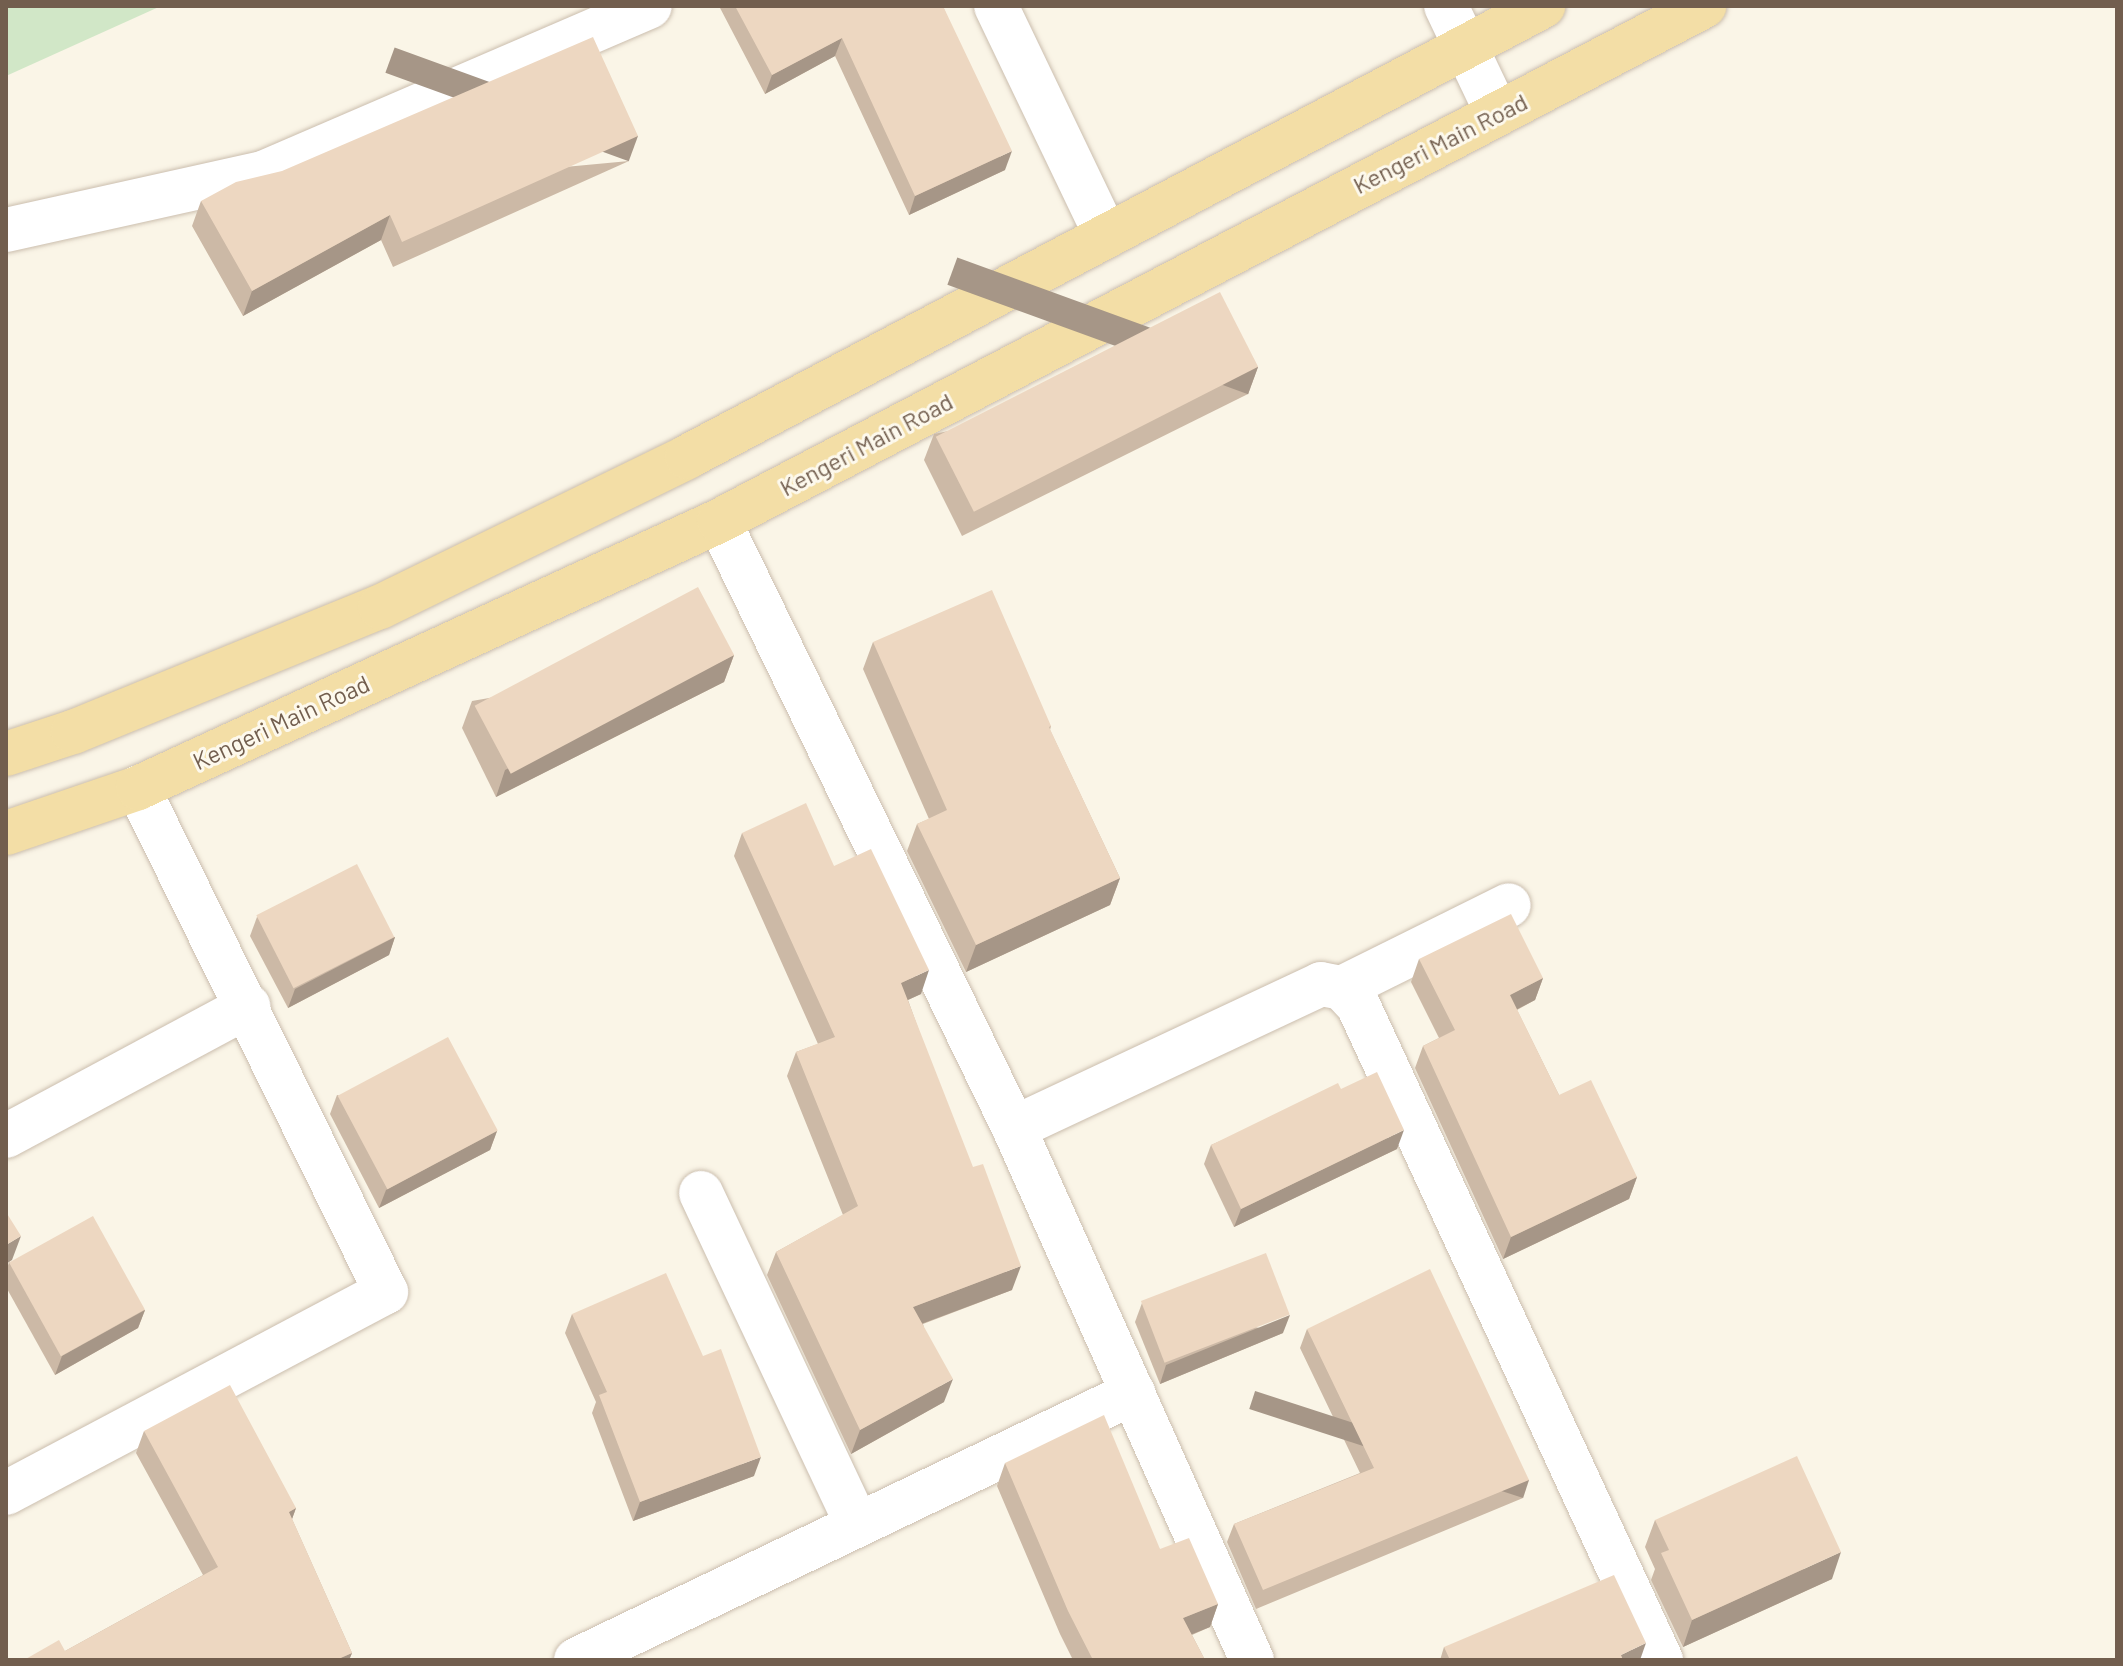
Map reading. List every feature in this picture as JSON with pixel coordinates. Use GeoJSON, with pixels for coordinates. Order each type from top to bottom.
{"type":"FeatureCollection","features":[{"type":"Feature","properties":{"kind":"main road"},"geometry":{"type":"LineString","coordinates":[[6,754],[73,732],[380,607],[687,457],[1543,6]]}},
{"type":"Feature","properties":{"kind":"main road","name":"Kengeri Main Road"},"geometry":{"type":"LineString","coordinates":[[6,833],[138,788],[719,521],[1704,6]]}},
{"type":"Feature","properties":{"kind":"street"},"geometry":{"type":"LineString","coordinates":[[6,230],[263,173],[650,6]]}},
{"type":"Feature","properties":{"kind":"street"},"geometry":{"type":"LineString","coordinates":[[996,6],[1106,236]]}},
{"type":"Feature","properties":{"kind":"street"},"geometry":{"type":"LineString","coordinates":[[1446,6],[1497,113]]}},
{"type":"Feature","properties":{"kind":"street"},"geometry":{"type":"LineString","coordinates":[[719,521],[1014,1128],[1252,1660]]}},
{"type":"Feature","properties":{"kind":"street"},"geometry":{"type":"LineString","coordinates":[[6,1493],[386,1292],[248,1006],[138,788]]}},
{"type":"Feature","properties":{"kind":"street"},"geometry":{"type":"LineString","coordinates":[[1342,988],[1509,905]]}},
{"type":"Feature","properties":{"kind":"street"},"geometry":{"type":"LineString","coordinates":[[1014,1128],[1321,984],[1342,988],[1358,1005],[1661,1660]]}},
{"type":"Feature","properties":{"kind":"street"},"geometry":{"type":"LineString","coordinates":[[6,1136],[248,1006]]}},
{"type":"Feature","properties":{"kind":"street"},"geometry":{"type":"LineString","coordinates":[[701,1193],[857,1525]]}},
{"type":"Feature","properties":{"kind":"street"},"geometry":{"type":"LineString","coordinates":[[576,1660],[1133,1393]]}},
{"type":"Feature","properties":{"kind":"green space"},"geometry":{"type":"Polygon","coordinates":[[[6,6],[161,6],[6,76],[6,6]]]}},
{"type":"Feature","properties":{"kind":"building"},"geometry":{"type":"Polygon","coordinates":[[[735,6],[943,6],[1012,151],[915,196],[842,38],[772,75],[735,6]]]}},
{"type":"Feature","properties":{"kind":"building"},"geometry":{"type":"Polygon","coordinates":[[[593,37],[638,136],[402,242],[390,215],[252,291],[201,201],[236,182],[282,171],[593,37]]]}},
{"type":"Feature","properties":{"kind":"building"},"geometry":{"type":"Polygon","coordinates":[[[1220,292],[1258,367],[974,512],[936,437],[1220,292]]]}},
{"type":"Feature","properties":{"kind":"building"},"geometry":{"type":"Polygon","coordinates":[[[698,587],[734,655],[511,774],[475,706],[698,587]]]}},
{"type":"Feature","properties":{"kind":"building"},"geometry":{"type":"Polygon","coordinates":[[[992,590],[1049,727],[1120,878],[976,945],[917,824],[947,810],[873,642],[992,590]]]}},
{"type":"Feature","properties":{"kind":"building"},"geometry":{"type":"Polygon","coordinates":[[[806,803],[834,866],[871,849],[929,970],[901,983],[973,1167],[983,1164],[1021,1266],[913,1307],[953,1379],[860,1430],[776,1252],[858,1206],[796,1052],[835,1037],[742,833],[806,803]]]}},
{"type":"Feature","properties":{"kind":"building"},"geometry":{"type":"Polygon","coordinates":[[[357,864],[394,937],[294,988],[256,915],[357,864]]]}},
{"type":"Feature","properties":{"kind":"building"},"geometry":{"type":"Polygon","coordinates":[[[1511,914],[1543,978],[1510,995],[1559,1095],[1591,1080],[1637,1177],[1511,1237],[1423,1046],[1455,1030],[1419,959],[1511,914]]]}},
{"type":"Feature","properties":{"kind":"building"},"geometry":{"type":"Polygon","coordinates":[[[448,1037],[498,1131],[387,1189],[338,1096],[448,1037]]]}},
{"type":"Feature","properties":{"kind":"building"},"geometry":{"type":"Polygon","coordinates":[[[1377,1072],[1404,1130],[1241,1209],[1211,1145],[1338,1083],[1341,1089],[1377,1072]]]}},
{"type":"Feature","properties":{"kind":"building"},"geometry":{"type":"Polygon","coordinates":[[[6,1212],[21,1236],[6,1245],[6,1212]]]}},
{"type":"Feature","properties":{"kind":"building"},"geometry":{"type":"Polygon","coordinates":[[[93,1216],[145,1310],[61,1356],[9,1263],[93,1216]]]}},
{"type":"Feature","properties":{"kind":"building"},"geometry":{"type":"Polygon","coordinates":[[[1266,1253],[1290,1315],[1165,1363],[1141,1301],[1266,1253]]]}},
{"type":"Feature","properties":{"kind":"building"},"geometry":{"type":"Polygon","coordinates":[[[1430,1269],[1529,1480],[1263,1590],[1234,1524],[1374,1468],[1307,1329],[1430,1269]]]}},
{"type":"Feature","properties":{"kind":"building"},"geometry":{"type":"Polygon","coordinates":[[[666,1273],[703,1356],[721,1349],[761,1457],[640,1502],[599,1395],[607,1392],[572,1314],[666,1273]]]}},
{"type":"Feature","properties":{"kind":"building"},"geometry":{"type":"Polygon","coordinates":[[[230,1385],[296,1508],[289,1512],[352,1653],[336,1660],[24,1660],[59,1640],[65,1651],[218,1567],[144,1431],[230,1385]]]}},
{"type":"Feature","properties":{"kind":"building"},"geometry":{"type":"Polygon","coordinates":[[[1104,1415],[1160,1549],[1189,1538],[1218,1604],[1183,1618],[1205,1660],[1093,1660],[1068,1611],[1005,1463],[1104,1415]]]}},
{"type":"Feature","properties":{"kind":"building"},"geometry":{"type":"Polygon","coordinates":[[[1797,1456],[1841,1552],[1692,1620],[1661,1553],[1669,1550],[1655,1520],[1797,1456]]]}},
{"type":"Feature","properties":{"kind":"building"},"geometry":{"type":"Polygon","coordinates":[[[1614,1575],[1646,1643],[1621,1655],[1623,1660],[1450,1660],[1444,1647],[1614,1575]]]}}]}
